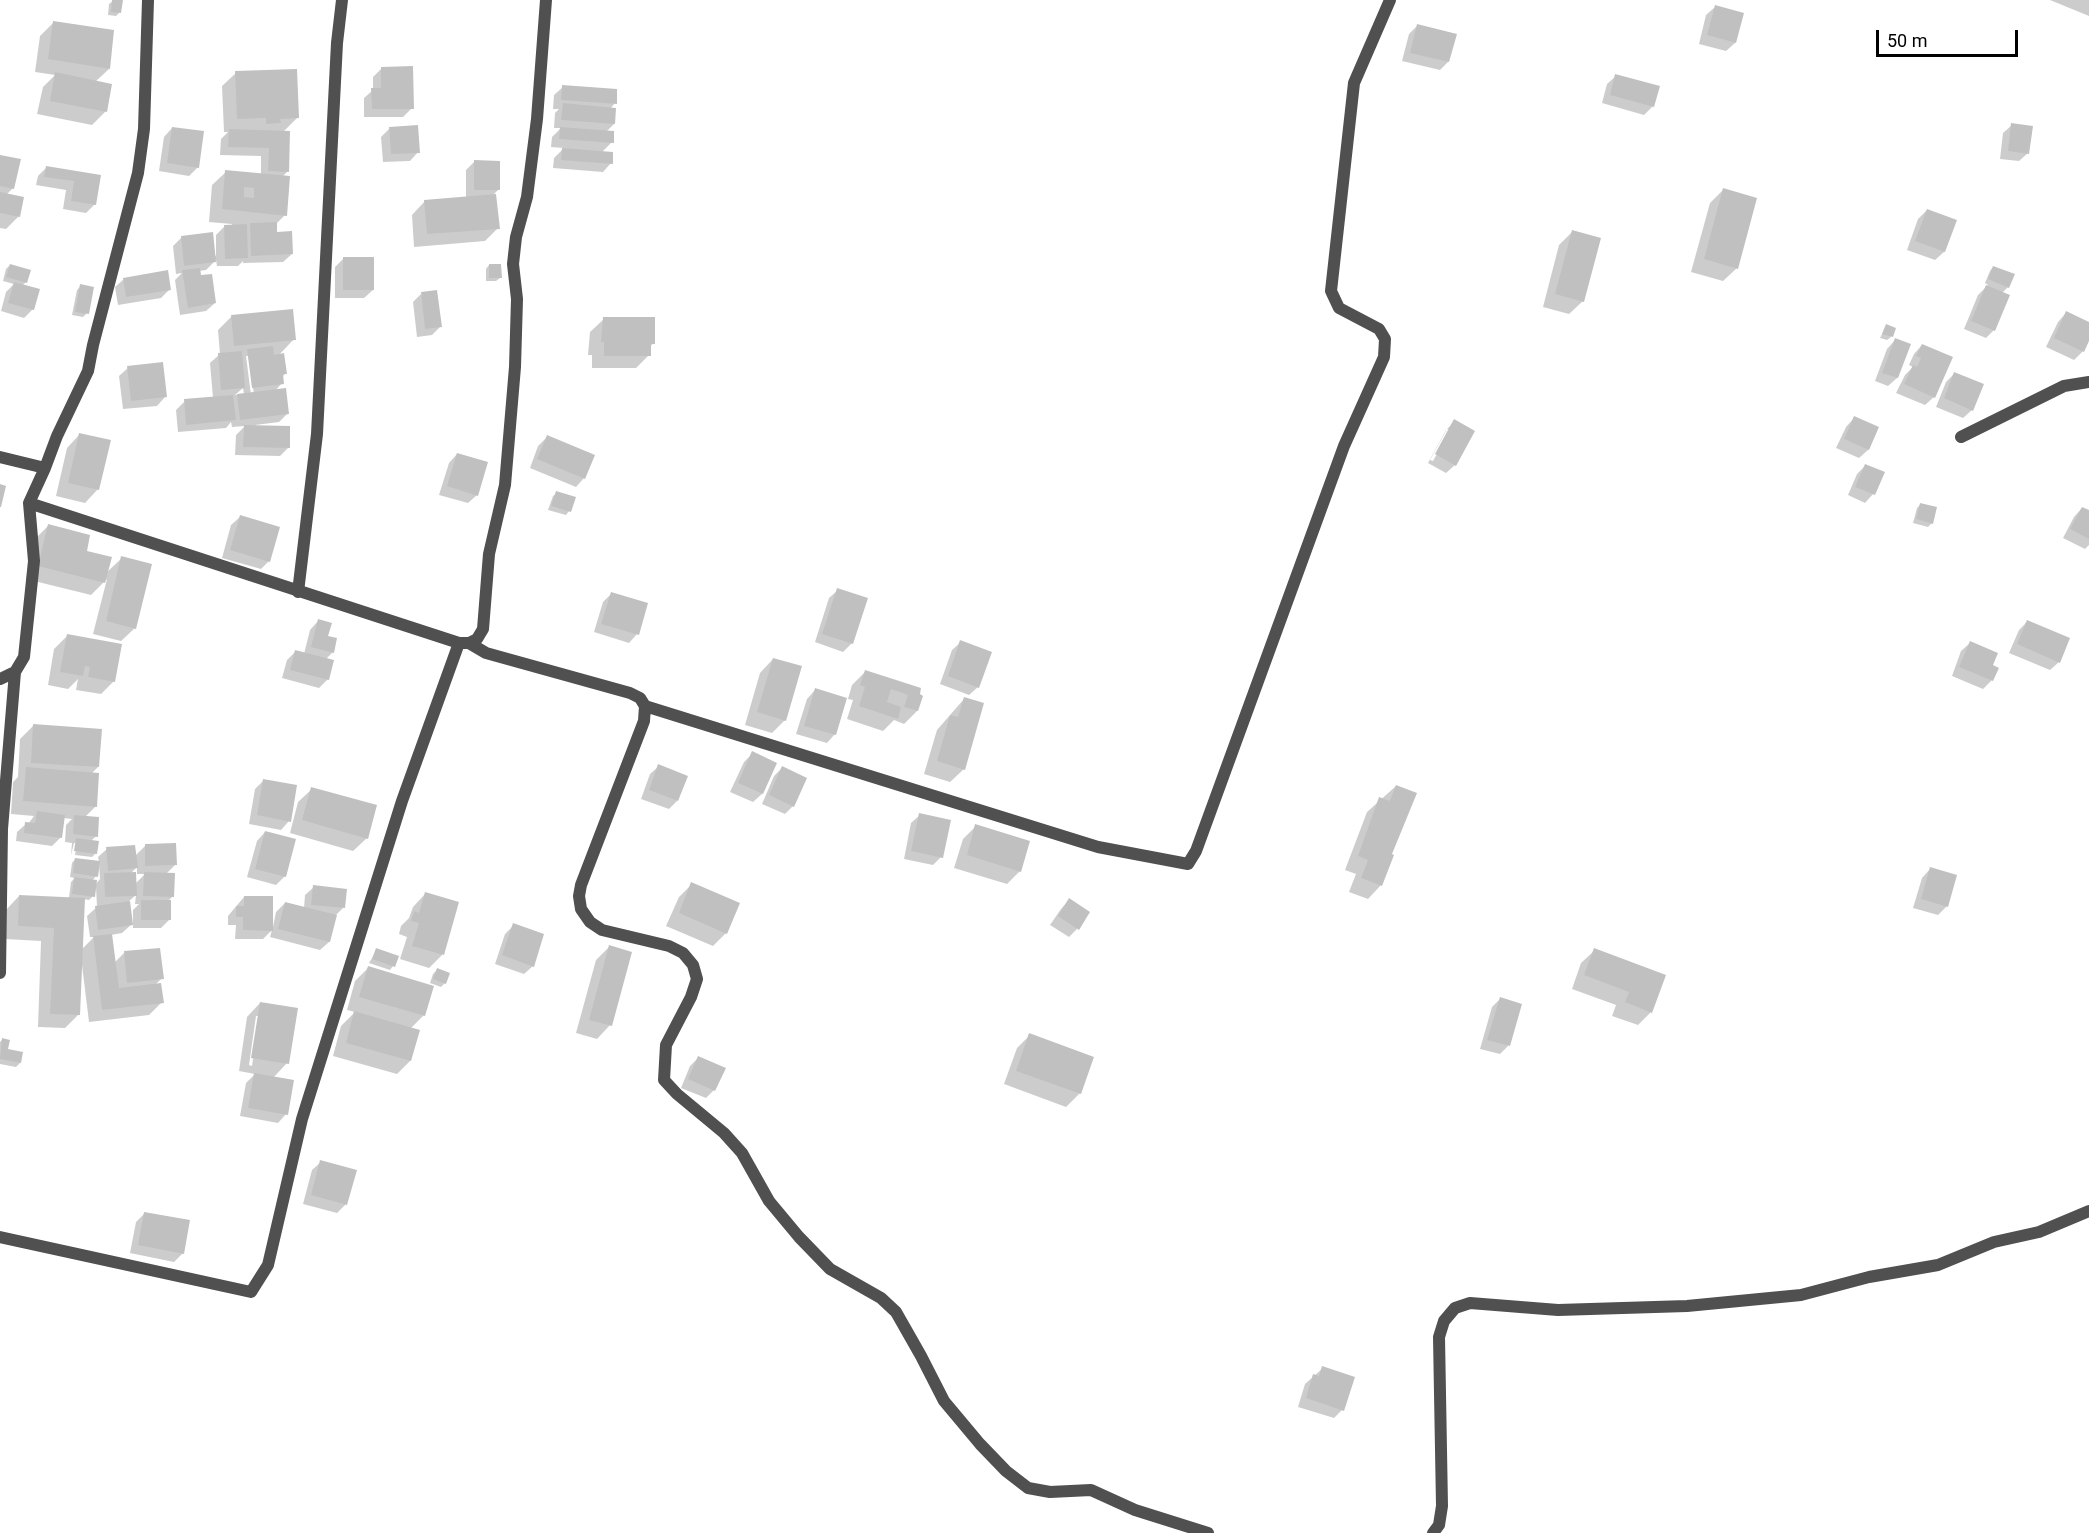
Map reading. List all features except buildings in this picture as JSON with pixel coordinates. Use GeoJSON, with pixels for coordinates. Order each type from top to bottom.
{"type":"FeatureCollection","features":[{"type":"Feature","properties":{"kind":"street"},"geometry":{"type":"LineString","coordinates":[[0,973],[2,829],[15,672],[24,657],[34,561],[29,504],[57,436],[88,371],[138,173],[144,119],[148,0]]}},
{"type":"Feature","properties":{"kind":"street"},"geometry":{"type":"LineString","coordinates":[[298,592],[317,434],[335,66],[342,0]]}},
{"type":"Feature","properties":{"kind":"street"},"geometry":{"type":"LineString","coordinates":[[464,643],[477,639],[483,629],[489,554],[506,485],[515,367],[517,299],[513,264],[516,237],[527,197],[537,119],[546,0]]}},
{"type":"Feature","properties":{"kind":"street"},"geometry":{"type":"LineString","coordinates":[[645,706],[1098,847],[1188,864],[1196,851],[1344,446],[1384,357],[1385,339],[1379,329],[1339,308],[1331,291],[1354,83],[1390,0]]}},
{"type":"Feature","properties":{"kind":"street"},"geometry":{"type":"LineString","coordinates":[[1961,437],[2064,386],[2089,382]]}},
{"type":"Feature","properties":{"kind":"street"},"geometry":{"type":"LineString","coordinates":[[0,458],[45,468]]}},
{"type":"Feature","properties":{"kind":"street"},"geometry":{"type":"LineString","coordinates":[[29,504],[298,592],[464,643],[486,653],[630,693],[640,698],[645,706],[644,721],[581,885],[579,896],[581,909],[590,922],[602,930],[669,946],[683,953],[693,965],[697,979],[691,997],[666,1045],[664,1080],[677,1094],[724,1133],[742,1153],[769,1201],[830,1269],[881,1298],[896,1312],[944,1401],[1006,1471],[1028,1488],[1050,1492],[1091,1490],[1135,1510],[1208,1533]]}},
{"type":"Feature","properties":{"kind":"street"},"geometry":{"type":"LineString","coordinates":[[0,1237],[251,1292],[268,1265],[302,1119],[402,801],[464,643]]}},
{"type":"Feature","properties":{"kind":"street"},"geometry":{"type":"LineString","coordinates":[[0,679],[15,672]]}},
{"type":"Feature","properties":{"kind":"street"},"geometry":{"type":"LineString","coordinates":[[1433,1533],[1439,1525],[1442,1506],[1439,1337],[1444,1322],[1455,1308],[1470,1303],[1558,1310],[1687,1306],[1801,1295],[1869,1277],[1938,1264],[1994,1242],[2039,1232],[2089,1211]]}}]}
